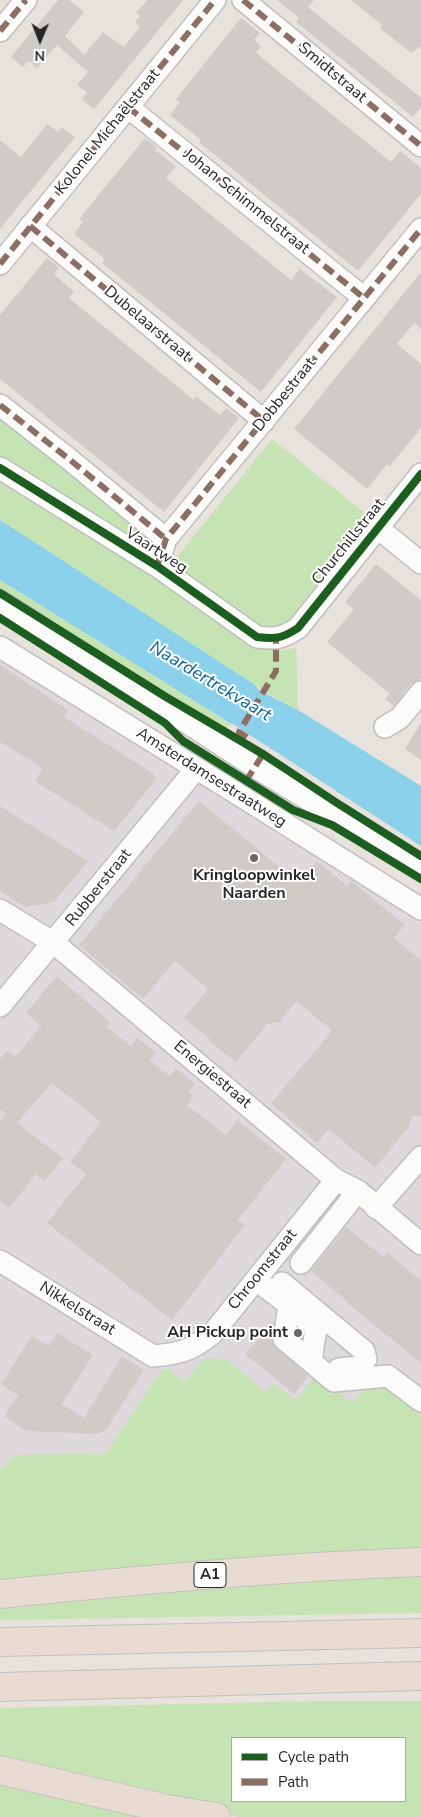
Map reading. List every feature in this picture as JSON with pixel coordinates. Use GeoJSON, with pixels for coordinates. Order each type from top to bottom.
{"type":"FeatureCollection","features":[{"type":"Feature","properties":{"kind":"highway","name":"A1"},"geometry":{"type":"LineString","coordinates":[[0,1594],[333,1566],[421,1562]]}},
{"type":"Feature","properties":{"kind":"highway"},"geometry":{"type":"LineString","coordinates":[[0,1642],[421,1633]]}},
{"type":"Feature","properties":{"kind":"highway"},"geometry":{"type":"LineString","coordinates":[[0,1687],[421,1676]]}},
{"type":"Feature","properties":{"kind":"highway"},"geometry":{"type":"LineString","coordinates":[[0,1770],[167,1809],[216,1817]]}},
{"type":"Feature","properties":{"kind":"street"},"geometry":{"type":"LineString","coordinates":[[0,31],[26,0]]}},
{"type":"Feature","properties":{"kind":"street","name":"Kolonel Michaëlstraat"},"geometry":{"type":"LineString","coordinates":[[0,264],[215,0]]}},
{"type":"Feature","properties":{"kind":"street","name":"Smidtstraat"},"geometry":{"type":"LineString","coordinates":[[244,0],[421,146]]}},
{"type":"Feature","properties":{"kind":"street","name":"Johan Schimmelstraat"},"geometry":{"type":"LineString","coordinates":[[128,107],[364,298]]}},
{"type":"Feature","properties":{"kind":"street","name":"Dubelaarstraat"},"geometry":{"type":"LineString","coordinates":[[30,226],[264,421]]}},
{"type":"Feature","properties":{"kind":"street","name":"Dobbestraat"},"geometry":{"type":"LineString","coordinates":[[157,566],[166,540],[421,229]]}},
{"type":"Feature","properties":{"kind":"street","name":"Vaartweg"},"geometry":{"type":"LineString","coordinates":[[0,405],[69,459],[166,540]]}},
{"type":"Feature","properties":{"kind":"street","name":"Vaartweg"},"geometry":{"type":"LineString","coordinates":[[0,468],[157,566],[256,638],[276,640],[298,628]]}},
{"type":"Feature","properties":{"kind":"street","name":"Churchillstraat"},"geometry":{"type":"LineString","coordinates":[[298,628],[421,474]]}},
{"type":"Feature","properties":{"kind":"street","name":"Churchillstraat"},"geometry":{"type":"LineString","coordinates":[[378,528],[421,563]]}},
{"type":"Feature","properties":{"kind":"street","name":"Amsterdamsestraatweg"},"geometry":{"type":"LineString","coordinates":[[0,601],[255,767],[421,868]]}},
{"type":"Feature","properties":{"kind":"street","name":"Amsterdamsestraatweg"},"geometry":{"type":"LineString","coordinates":[[0,648],[421,909]]}},
{"type":"Feature","properties":{"kind":"street"},"geometry":{"type":"LineString","coordinates":[[385,727],[400,718],[421,692]]}},
{"type":"Feature","properties":{"kind":"street","name":"Rubberstraat"},"geometry":{"type":"LineString","coordinates":[[0,1006],[196,769]]}},
{"type":"Feature","properties":{"kind":"street","name":"Energiestraat"},"geometry":{"type":"LineString","coordinates":[[0,910],[54,943],[336,1180],[358,1191],[421,1244]]}},
{"type":"Feature","properties":{"kind":"street"},"geometry":{"type":"LineString","coordinates":[[376,1208],[421,1157]]}},
{"type":"Feature","properties":{"kind":"street","name":"Chroomstraat"},"geometry":{"type":"LineString","coordinates":[[153,1356],[174,1354],[196,1346],[213,1333],[336,1180]]}},
{"type":"Feature","properties":{"kind":"street"},"geometry":{"type":"LineString","coordinates":[[301,1264],[358,1191]]}},
{"type":"Feature","properties":{"kind":"street","name":"Nikkelstraat"},"geometry":{"type":"LineString","coordinates":[[0,1261],[153,1356]]}},
{"type":"Feature","properties":{"kind":"street"},"geometry":{"type":"LineString","coordinates":[[260,1274],[316,1328],[316,1365]]}},
{"type":"Feature","properties":{"kind":"street"},"geometry":{"type":"LineString","coordinates":[[260,1274],[364,1351],[366,1355],[361,1368],[316,1365]]}},
{"type":"Feature","properties":{"kind":"street"},"geometry":{"type":"LineString","coordinates":[[290,1305],[284,1338],[334,1381],[388,1376],[421,1401]]}},
{"type":"Feature","properties":{"kind":"shaded area"},"geometry":{"type":"Polygon","coordinates":[[[0,657],[421,912],[421,1462],[0,1521],[0,657]]]}},
{"type":"Feature","properties":{"kind":"green space"},"geometry":{"type":"Polygon","coordinates":[[[0,418],[151,536],[154,541],[149,547],[0,456],[0,418]]]}},
{"type":"Feature","properties":{"kind":"green space"},"geometry":{"type":"Polygon","coordinates":[[[272,439],[376,522],[285,629],[260,629],[177,566],[177,557],[272,439]]]}},
{"type":"Feature","properties":{"kind":"green space"},"geometry":{"type":"Polygon","coordinates":[[[0,476],[152,569],[248,641],[272,650],[296,647],[298,710],[267,694],[0,520],[0,476]]]}},
{"type":"Feature","properties":{"kind":"green space"},"geometry":{"type":"Polygon","coordinates":[[[0,580],[233,724],[228,725],[226,728],[172,697],[0,589],[0,580]]]}},
{"type":"Feature","properties":{"kind":"green space"},"geometry":{"type":"Polygon","coordinates":[[[205,1358],[227,1360],[265,1392],[273,1383],[296,1400],[316,1374],[352,1403],[368,1386],[387,1383],[421,1411],[421,1551],[0,1584],[0,1468],[4,1467],[14,1455],[106,1453],[162,1369],[185,1381],[205,1358]]]}},
{"type":"Feature","properties":{"kind":"green space"},"geometry":{"type":"Polygon","coordinates":[[[421,1574],[421,1613],[0,1620],[0,1606],[136,1592],[421,1574]]]}},
{"type":"Feature","properties":{"kind":"green space"},"geometry":{"type":"Polygon","coordinates":[[[317,1701],[421,1701],[421,1817],[240,1817],[199,1810],[0,1763],[0,1708],[317,1701]]]}},
{"type":"Feature","properties":{"kind":"green space"},"geometry":{"type":"Polygon","coordinates":[[[0,1783],[137,1817],[0,1817],[0,1783]]]}},
{"type":"Feature","properties":{"kind":"water","name":"Naardertrekvaart"},"geometry":{"type":"Polygon","coordinates":[[[0,520],[254,684],[260,691],[298,710],[421,786],[421,846],[233,724],[0,580],[0,520]]]}},
{"type":"Feature","properties":{"kind":"building"},"geometry":{"type":"Polygon","coordinates":[[[58,0],[69,0],[84,12],[65,36],[84,55],[103,32],[124,47],[140,27],[135,22],[140,16],[136,13],[147,0],[183,0],[94,109],[82,99],[87,93],[77,85],[88,72],[57,45],[37,68],[29,61],[23,67],[11,57],[58,0]]]}},
{"type":"Feature","properties":{"kind":"building"},"geometry":{"type":"Polygon","coordinates":[[[277,0],[314,0],[308,7],[421,98],[421,108],[413,117],[296,22],[299,18],[277,0]]]}},
{"type":"Feature","properties":{"kind":"building"},"geometry":{"type":"Polygon","coordinates":[[[351,0],[421,0],[421,46],[411,53],[380,28],[382,25],[351,0]]]}},
{"type":"Feature","properties":{"kind":"building"},"geometry":{"type":"Polygon","coordinates":[[[241,18],[260,33],[254,40],[261,46],[256,53],[391,162],[400,151],[421,168],[421,194],[358,271],[199,142],[201,140],[170,115],[180,102],[176,99],[241,18]]]}},
{"type":"Feature","properties":{"kind":"building"},"geometry":{"type":"Polygon","coordinates":[[[47,124],[58,132],[62,127],[75,137],[0,229],[0,140],[21,157],[47,124]]]}},
{"type":"Feature","properties":{"kind":"building"},"geometry":{"type":"Polygon","coordinates":[[[145,138],[157,148],[155,150],[176,166],[166,178],[179,189],[291,280],[300,269],[337,297],[261,392],[102,263],[105,259],[74,234],[83,222],[79,219],[145,138]]]}},
{"type":"Feature","properties":{"kind":"building"},"geometry":{"type":"Polygon","coordinates":[[[47,258],[59,268],[54,274],[74,292],[69,298],[194,400],[196,396],[220,415],[226,408],[239,418],[164,512],[0,379],[0,315],[47,258]]]}},
{"type":"Feature","properties":{"kind":"building"},"geometry":{"type":"Polygon","coordinates":[[[421,272],[421,329],[414,323],[397,344],[421,364],[421,428],[390,466],[387,464],[367,489],[294,429],[421,272]]]}},
{"type":"Feature","properties":{"kind":"building"},"geometry":{"type":"Polygon","coordinates":[[[376,564],[421,600],[421,679],[411,684],[394,706],[385,699],[390,694],[327,642],[354,609],[345,602],[376,564]]]}},
{"type":"Feature","properties":{"kind":"building"},"geometry":{"type":"Polygon","coordinates":[[[0,665],[68,710],[64,717],[154,774],[156,779],[154,782],[114,831],[35,781],[43,768],[0,742],[0,665]]]}},
{"type":"Feature","properties":{"kind":"building"},"geometry":{"type":"Polygon","coordinates":[[[421,723],[421,760],[405,749],[421,723]]]}},
{"type":"Feature","properties":{"kind":"building"},"geometry":{"type":"Polygon","coordinates":[[[199,801],[299,883],[317,861],[347,886],[351,881],[405,925],[394,938],[421,960],[421,1116],[412,1116],[408,1128],[375,1168],[329,1129],[317,1143],[271,1103],[332,1031],[297,1001],[279,1022],[267,1024],[236,1062],[184,1018],[208,989],[175,961],[143,999],[79,945],[199,801]]]}},
{"type":"Feature","properties":{"kind":"building"},"geometry":{"type":"Polygon","coordinates":[[[0,806],[88,861],[54,902],[25,907],[0,891],[0,806]]]}},
{"type":"Feature","properties":{"kind":"building"},"geometry":{"type":"Polygon","coordinates":[[[57,976],[110,1022],[107,1027],[131,1046],[137,1038],[156,1053],[150,1061],[170,1076],[176,1068],[195,1084],[189,1091],[194,1096],[187,1105],[226,1135],[237,1120],[286,1159],[238,1220],[245,1225],[172,1320],[47,1223],[86,1174],[70,1162],[101,1122],[52,1083],[17,1123],[63,1158],[45,1181],[36,1174],[9,1208],[0,1201],[0,1122],[6,1114],[0,1109],[0,1059],[7,1051],[15,1057],[41,1026],[26,1013],[57,976]]]}},
{"type":"Feature","properties":{"kind":"building"},"geometry":{"type":"Polygon","coordinates":[[[346,1227],[384,1257],[387,1253],[421,1280],[421,1363],[311,1271],[346,1227]]]}},
{"type":"Feature","properties":{"kind":"building"},"geometry":{"type":"Polygon","coordinates":[[[274,1322],[273,1344],[308,1376],[294,1394],[245,1354],[274,1322]]]}},
{"type":"Feature","properties":{"kind":"building"},"geometry":{"type":"Polygon","coordinates":[[[57,1333],[93,1355],[62,1404],[84,1418],[122,1356],[144,1370],[106,1430],[98,1434],[27,1431],[4,1417],[18,1395],[1,1384],[32,1336],[49,1346],[57,1333]]]}},
{"type":"Feature","properties":{"kind":"marked path"},"geometry":{"type":"LineString","coordinates":[[0,31],[26,0]]}},
{"type":"Feature","properties":{"kind":"marked path"},"geometry":{"type":"LineString","coordinates":[[0,264],[215,0]]}},
{"type":"Feature","properties":{"kind":"marked path"},"geometry":{"type":"LineString","coordinates":[[243,0],[421,146]]}},
{"type":"Feature","properties":{"kind":"marked path"},"geometry":{"type":"LineString","coordinates":[[128,107],[364,298]]}},
{"type":"Feature","properties":{"kind":"marked path"},"geometry":{"type":"LineString","coordinates":[[30,226],[264,421]]}},
{"type":"Feature","properties":{"kind":"marked path"},"geometry":{"type":"LineString","coordinates":[[157,566],[166,539],[421,229]]}},
{"type":"Feature","properties":{"kind":"marked path"},"geometry":{"type":"LineString","coordinates":[[0,405],[166,539]]}},
{"type":"Feature","properties":{"kind":"marked path"},"geometry":{"type":"LineString","coordinates":[[247,737],[239,732],[276,671],[276,639]]}},
{"type":"Feature","properties":{"kind":"marked path"},"geometry":{"type":"LineString","coordinates":[[246,781],[265,751]]}},
{"type":"Feature","properties":{"kind":"cycle path"},"geometry":{"type":"LineString","coordinates":[[0,468],[157,566],[257,637],[269,638],[283,636],[298,628],[421,474]]}},
{"type":"Feature","properties":{"kind":"cycle path"},"geometry":{"type":"LineString","coordinates":[[0,593],[166,697],[263,754],[421,856]]}},
{"type":"Feature","properties":{"kind":"cycle path"},"geometry":{"type":"LineString","coordinates":[[0,618],[165,723],[183,741],[293,810],[332,825],[421,879]]}},
{"type":"Feature","properties":{"kind":"place","name":"Kringloopwinkel Naarden"},"geometry":{"type":"Point","coordinates":[254,858]}},
{"type":"Feature","properties":{"kind":"place","name":"AH Pickup point"},"geometry":{"type":"Point","coordinates":[298,1333]}}]}
